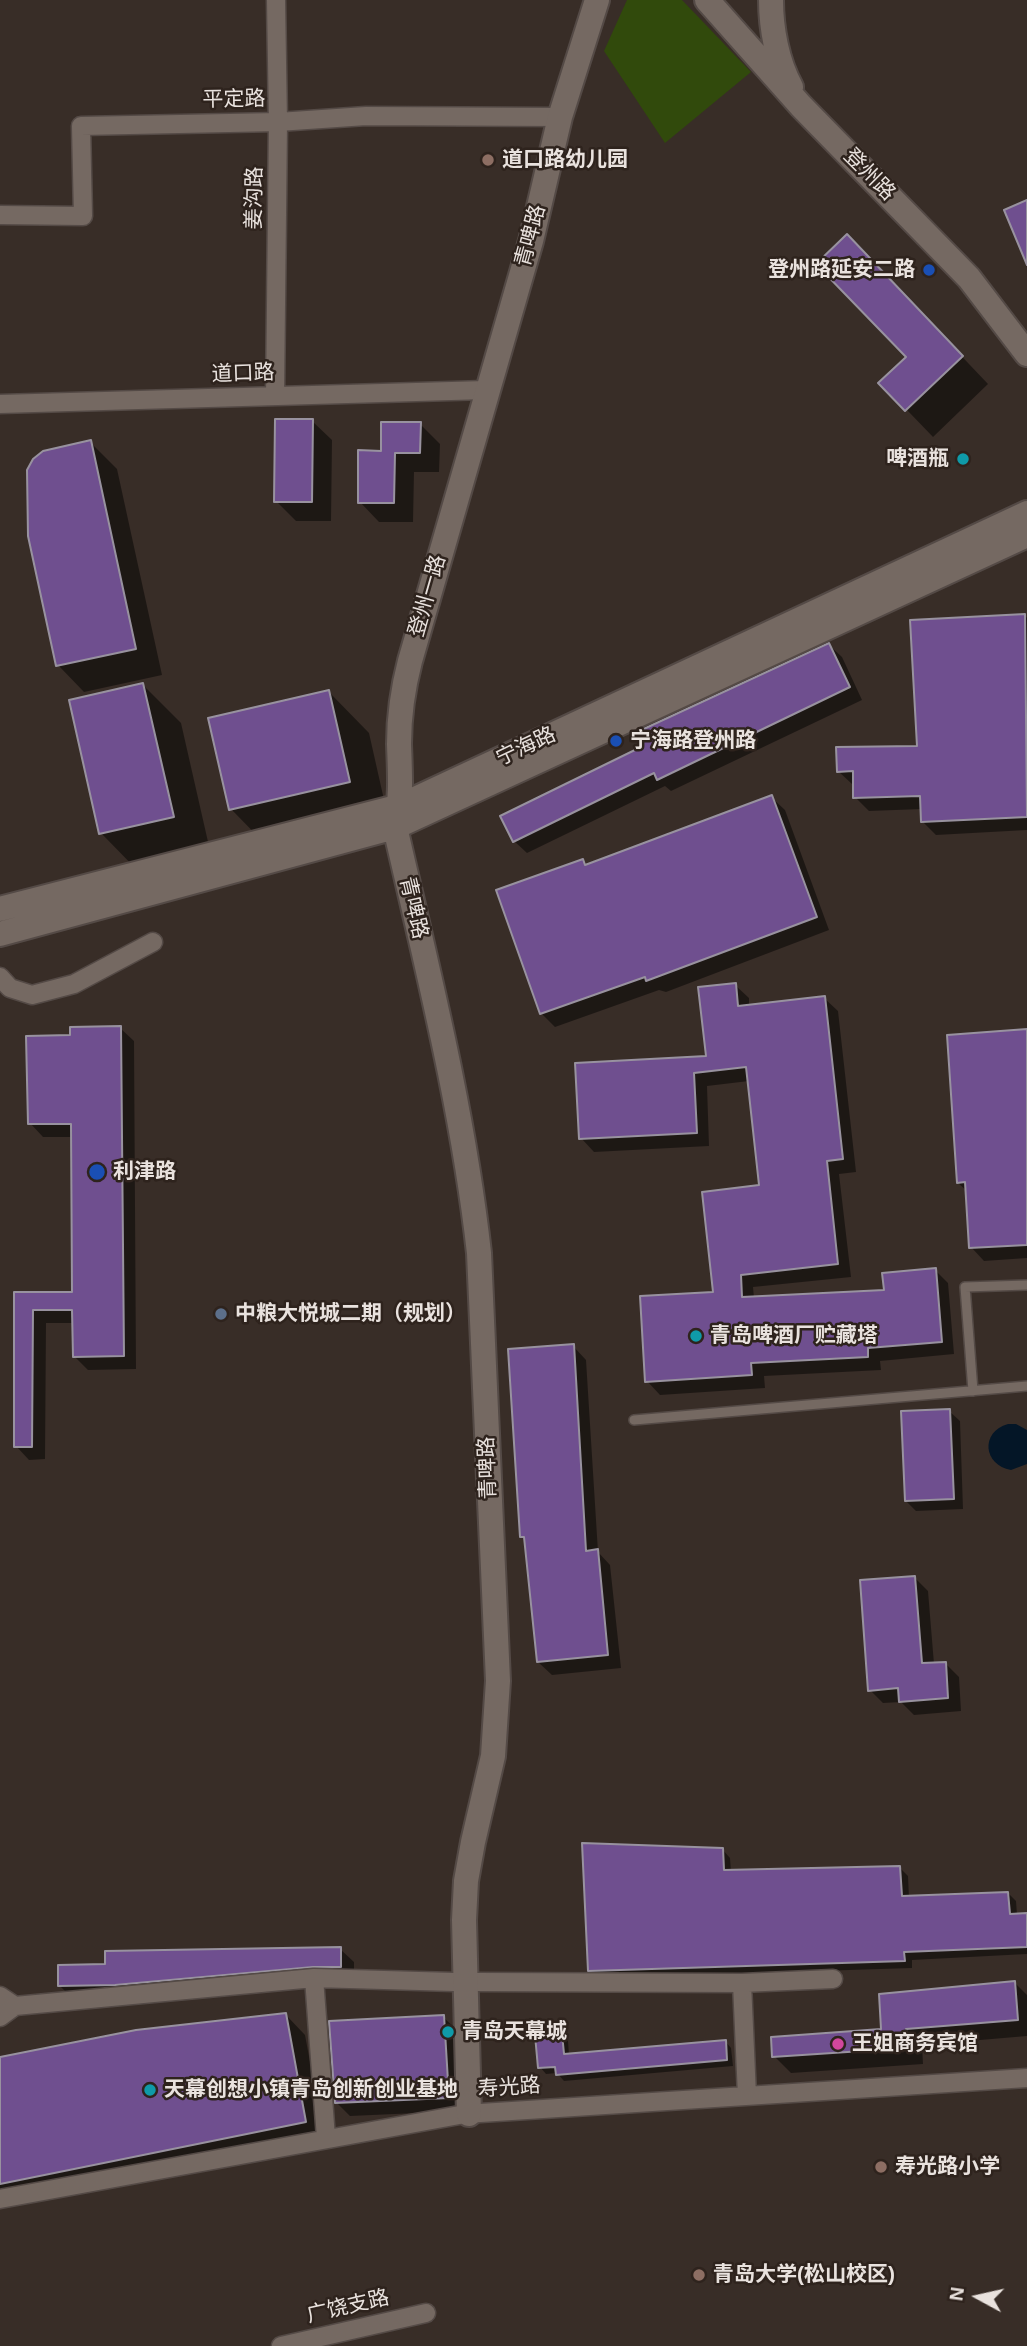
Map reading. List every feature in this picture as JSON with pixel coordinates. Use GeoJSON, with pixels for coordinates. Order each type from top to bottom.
{"type":"FeatureCollection","features":[{"type":"Feature","properties":{"kind":"street","name":"姜沟路"},"geometry":{"type":"LineString","coordinates":[[275,396],[278,122],[276,0]]}},
{"type":"Feature","properties":{"kind":"street","name":"青啤路"},"geometry":{"type":"LineString","coordinates":[[486,390],[531,241],[560,117],[597,0]]}},
{"type":"Feature","properties":{"kind":"street","name":"登州路"},"geometry":{"type":"LineString","coordinates":[[707,0],[801,106],[948,255],[1025,346]]}},
{"type":"Feature","properties":{"kind":"street"},"geometry":{"type":"LineString","coordinates":[[771,0],[776,45],[788,83],[801,106]]}},
{"type":"Feature","properties":{"kind":"street","name":"平定路"},"geometry":{"type":"LineString","coordinates":[[0,215],[83,216],[81,126],[278,122],[366,116],[560,117]]}},
{"type":"Feature","properties":{"kind":"street","name":"道口路"},"geometry":{"type":"LineString","coordinates":[[0,404],[486,390]]}},
{"type":"Feature","properties":{"kind":"street","name":"登州一路"},"geometry":{"type":"LineString","coordinates":[[397,816],[403,687],[486,390]]}},
{"type":"Feature","properties":{"kind":"street","name":"宁海路"},"geometry":{"type":"LineString","coordinates":[[0,909],[397,816],[1027,513]]}},
{"type":"Feature","properties":{"kind":"street","name":"宁海路"},"geometry":{"type":"LineString","coordinates":[[0,934],[397,816],[1027,535]]}},
{"type":"Feature","properties":{"kind":"street","name":"青啤路"},"geometry":{"type":"LineString","coordinates":[[397,816],[461,1123],[479,1253],[498,1681],[493,1756],[473,1842],[464,1920],[469,2114]]}},
{"type":"Feature","properties":{"kind":"street"},"geometry":{"type":"LineString","coordinates":[[0,888],[17,896],[42,898]]}},
{"type":"Feature","properties":{"kind":"street"},"geometry":{"type":"LineString","coordinates":[[0,978],[10,988],[32,995],[74,984],[153,942]]}},
{"type":"Feature","properties":{"kind":"street"},"geometry":{"type":"LineString","coordinates":[[314,1978],[326,2138]]}},
{"type":"Feature","properties":{"kind":"street"},"geometry":{"type":"LineString","coordinates":[[0,2017],[8,2001],[314,1978],[454,1982]]}},
{"type":"Feature","properties":{"kind":"street"},"geometry":{"type":"LineString","coordinates":[[477,1982],[742,1983],[833,1979]]}},
{"type":"Feature","properties":{"kind":"street"},"geometry":{"type":"LineString","coordinates":[[742,1983],[747,2096]]}},
{"type":"Feature","properties":{"kind":"street","name":"寿光路"},"geometry":{"type":"LineString","coordinates":[[0,2199],[469,2114],[1027,2078]]}},
{"type":"Feature","properties":{"kind":"street","name":"广饶支路"},"geometry":{"type":"LineString","coordinates":[[281,2346],[426,2313]]}},
{"type":"Feature","properties":{"kind":"lane"},"geometry":{"type":"LineString","coordinates":[[974,1391],[965,1287],[1027,1285]]}},
{"type":"Feature","properties":{"kind":"lane"},"geometry":{"type":"LineString","coordinates":[[634,1420],[1027,1386]]}},
{"type":"Feature","properties":{"kind":"green space"},"geometry":{"type":"Polygon","coordinates":[[[627,0],[682,0],[751,72],[665,143],[604,51],[627,0]]]}},
{"type":"Feature","properties":{"kind":"water"},"geometry":{"type":"Polygon","coordinates":[[[1008,1424],[1016,1424],[1027,1430],[1027,1464],[1011,1470],[995,1462],[988,1448],[993,1434],[1008,1424]]]}},
{"type":"Feature","properties":{"kind":"building"},"geometry":{"type":"Polygon","coordinates":[[[1027,200],[1027,265],[1004,210],[1027,200]]]}},
{"type":"Feature","properties":{"kind":"building"},"geometry":{"type":"Polygon","coordinates":[[[847,234],[963,356],[905,411],[878,383],[906,357],[816,264],[847,234]]]}},
{"type":"Feature","properties":{"kind":"building"},"geometry":{"type":"Polygon","coordinates":[[[275,419],[313,419],[312,502],[274,502],[275,419]]]}},
{"type":"Feature","properties":{"kind":"building"},"geometry":{"type":"Polygon","coordinates":[[[381,422],[421,422],[420,453],[395,453],[394,503],[358,503],[358,450],[381,451],[381,422]]]}},
{"type":"Feature","properties":{"kind":"building"},"geometry":{"type":"Polygon","coordinates":[[[91,440],[136,649],[56,666],[28,536],[27,470],[33,459],[43,451],[91,440]]]}},
{"type":"Feature","properties":{"kind":"building"},"geometry":{"type":"Polygon","coordinates":[[[1025,614],[1027,817],[921,822],[920,796],[853,798],[853,771],[837,772],[836,747],[917,746],[910,620],[1025,614]]]}},
{"type":"Feature","properties":{"kind":"building"},"geometry":{"type":"Polygon","coordinates":[[[829,643],[850,687],[657,780],[654,773],[513,842],[500,816],[641,747],[635,733],[829,643]]]}},
{"type":"Feature","properties":{"kind":"building"},"geometry":{"type":"Polygon","coordinates":[[[143,683],[174,817],[99,834],[69,700],[143,683]]]}},
{"type":"Feature","properties":{"kind":"building"},"geometry":{"type":"Polygon","coordinates":[[[329,690],[350,782],[229,810],[208,718],[329,690]]]}},
{"type":"Feature","properties":{"kind":"building"},"geometry":{"type":"Polygon","coordinates":[[[772,795],[817,917],[646,981],[645,977],[540,1014],[496,890],[583,859],[585,865],[772,795]]]}},
{"type":"Feature","properties":{"kind":"building"},"geometry":{"type":"Polygon","coordinates":[[[736,983],[738,1006],[825,996],[843,1159],[827,1161],[838,1264],[741,1275],[742,1297],[884,1290],[882,1273],[936,1268],[942,1342],[868,1348],[868,1357],[751,1363],[752,1375],[645,1382],[640,1296],[713,1292],[702,1192],[759,1185],[746,1067],[694,1073],[697,1133],[579,1139],[575,1063],[706,1056],[698,987],[736,983]]]}},
{"type":"Feature","properties":{"kind":"building"},"geometry":{"type":"Polygon","coordinates":[[[121,1026],[124,1356],[73,1357],[72,1310],[33,1310],[32,1447],[14,1447],[14,1292],[72,1292],[71,1124],[28,1124],[26,1036],[70,1035],[70,1027],[121,1026]]]}},
{"type":"Feature","properties":{"kind":"building"},"geometry":{"type":"Polygon","coordinates":[[[1027,1029],[1027,1245],[969,1248],[965,1182],[957,1183],[947,1035],[1027,1029]]]}},
{"type":"Feature","properties":{"kind":"building"},"geometry":{"type":"Polygon","coordinates":[[[574,1344],[586,1551],[598,1549],[608,1655],[537,1662],[524,1537],[520,1537],[508,1349],[574,1344]]]}},
{"type":"Feature","properties":{"kind":"building"},"geometry":{"type":"Polygon","coordinates":[[[950,1409],[954,1499],[905,1501],[901,1411],[950,1409]]]}},
{"type":"Feature","properties":{"kind":"building"},"geometry":{"type":"Polygon","coordinates":[[[915,1576],[922,1663],[946,1662],[948,1698],[899,1702],[898,1688],[868,1691],[860,1580],[915,1576]]]}},
{"type":"Feature","properties":{"kind":"building"},"geometry":{"type":"Polygon","coordinates":[[[582,1843],[723,1848],[724,1870],[900,1866],[902,1896],[1008,1892],[1010,1914],[1027,1913],[1027,1947],[904,1952],[905,1961],[588,1971],[582,1843]]]}},
{"type":"Feature","properties":{"kind":"building"},"geometry":{"type":"Polygon","coordinates":[[[341,1947],[341,1967],[313,1967],[115,1985],[58,1986],[58,1965],[105,1964],[105,1951],[341,1947]]]}},
{"type":"Feature","properties":{"kind":"building"},"geometry":{"type":"Polygon","coordinates":[[[1015,1981],[1018,2020],[906,2029],[908,2048],[772,2057],[771,2037],[881,2029],[879,1994],[1015,1981]]]}},
{"type":"Feature","properties":{"kind":"building","name":"天幕创想小镇青岛创新创业基地"},"geometry":{"type":"Polygon","coordinates":[[[286,2013],[306,2122],[0,2184],[0,2057],[136,2030],[286,2013]]]}},
{"type":"Feature","properties":{"kind":"building"},"geometry":{"type":"Polygon","coordinates":[[[444,2015],[449,2098],[335,2103],[329,2021],[444,2015]]]}},
{"type":"Feature","properties":{"kind":"building"},"geometry":{"type":"Polygon","coordinates":[[[562,2033],[564,2054],[726,2040],[727,2060],[556,2075],[555,2067],[538,2068],[535,2035],[562,2033]]]}},
{"type":"Feature","properties":{"kind":"place","name":"道口路幼儿园"},"geometry":{"type":"Point","coordinates":[488,160]}},
{"type":"Feature","properties":{"kind":"place","name":"登州路延安二路"},"geometry":{"type":"Point","coordinates":[929,270]}},
{"type":"Feature","properties":{"kind":"place","name":"啤酒瓶"},"geometry":{"type":"Point","coordinates":[963,459]}},
{"type":"Feature","properties":{"kind":"place","name":"宁海路登州路"},"geometry":{"type":"Point","coordinates":[616,741]}},
{"type":"Feature","properties":{"kind":"place","name":"利津路"},"geometry":{"type":"Point","coordinates":[97,1172]}},
{"type":"Feature","properties":{"kind":"place","name":"中粮大悦城二期（规划）"},"geometry":{"type":"Point","coordinates":[221,1314]}},
{"type":"Feature","properties":{"kind":"place","name":"青岛啤酒厂贮藏塔"},"geometry":{"type":"Point","coordinates":[696,1336]}},
{"type":"Feature","properties":{"kind":"place","name":"青岛天幕城"},"geometry":{"type":"Point","coordinates":[448,2032]}},
{"type":"Feature","properties":{"kind":"place","name":"王姐商务宾馆"},"geometry":{"type":"Point","coordinates":[838,2044]}},
{"type":"Feature","properties":{"kind":"place","name":"天幕创想小镇青岛创新创业基地"},"geometry":{"type":"Point","coordinates":[150,2090]}},
{"type":"Feature","properties":{"kind":"place","name":"寿光路小学"},"geometry":{"type":"Point","coordinates":[881,2167]}},
{"type":"Feature","properties":{"kind":"place","name":"青岛大学(松山校区)"},"geometry":{"type":"Point","coordinates":[699,2275]}}]}
